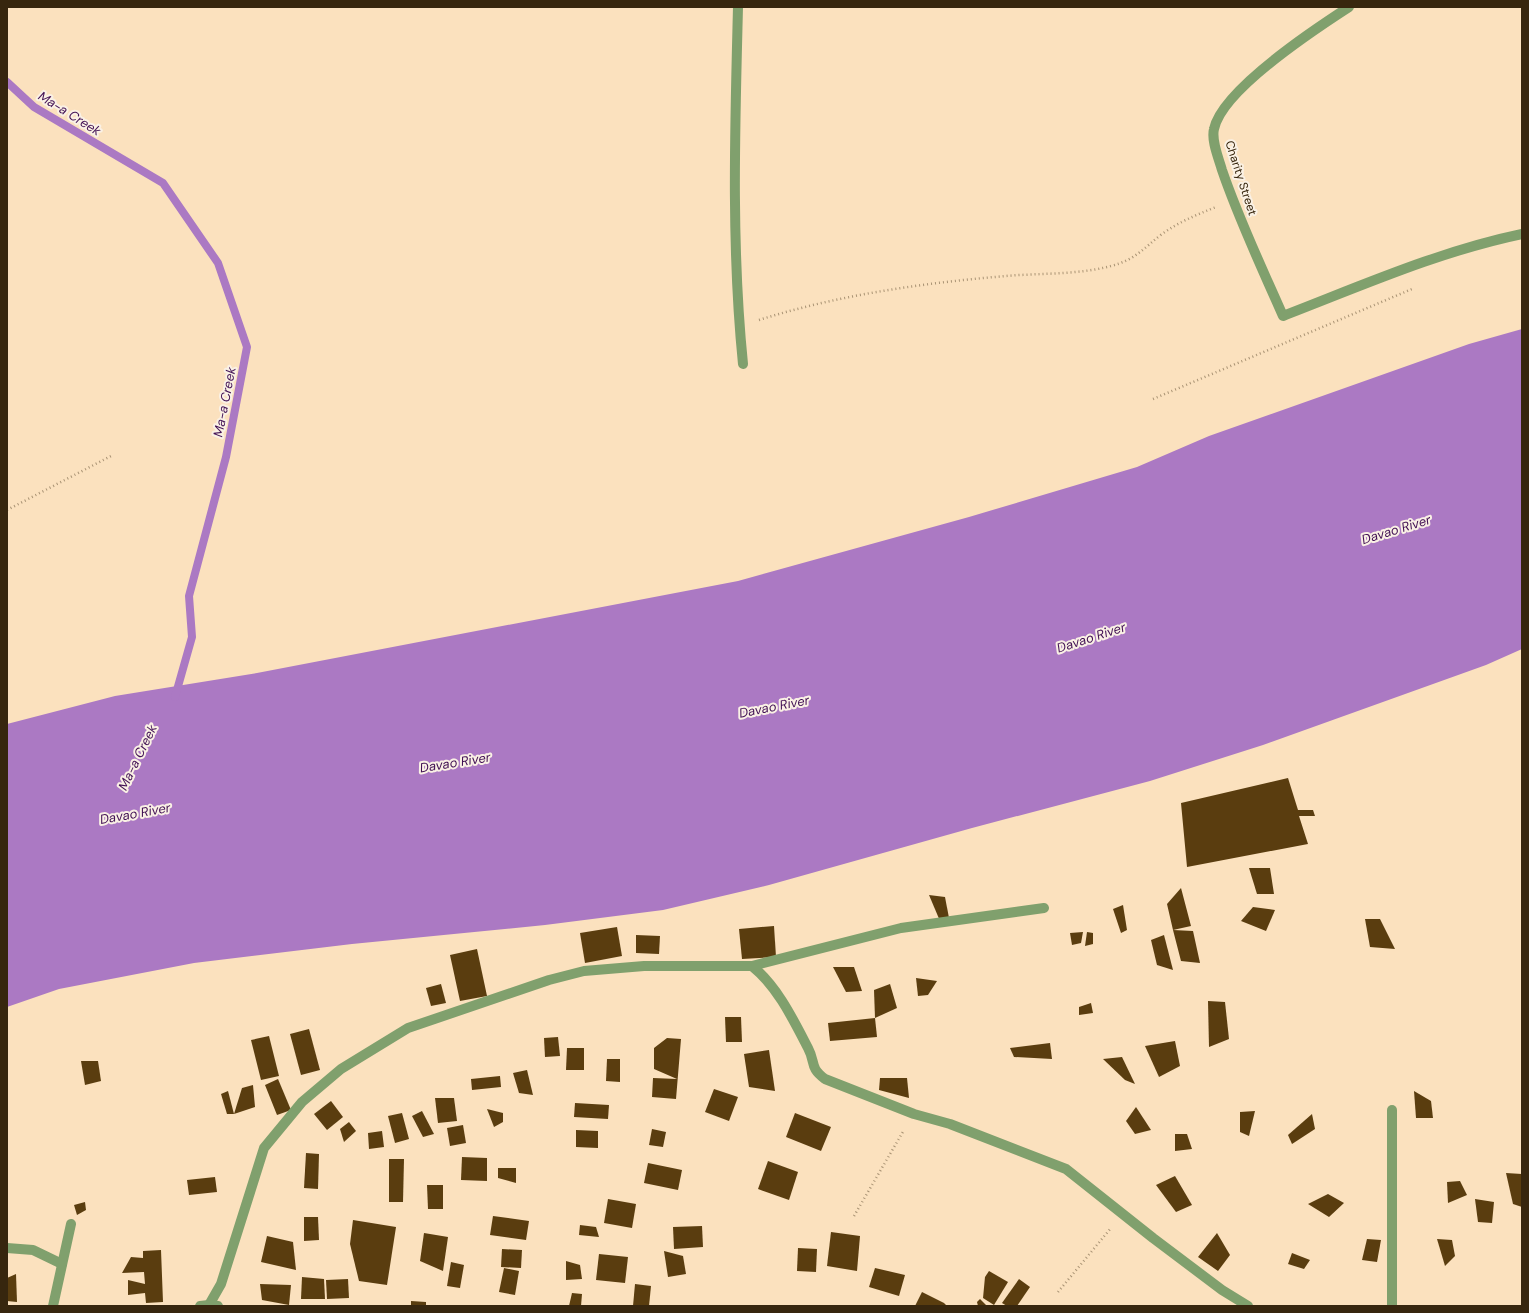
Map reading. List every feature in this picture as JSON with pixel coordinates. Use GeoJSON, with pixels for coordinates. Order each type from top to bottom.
{"type":"FeatureCollection","features":[{"type":"Feature","properties":{"kind":"street"},"geometry":{"type":"LineString","coordinates":[[738,7],[735,183],[739,326],[743,364]]}},
{"type":"Feature","properties":{"kind":"street","name":"Charity Street"},"geometry":{"type":"LineString","coordinates":[[1349,7],[1304,36],[1269,63],[1238,92],[1218,116],[1213,130],[1217,155],[1233,201],[1283,316],[1435,259],[1502,238],[1522,234]]}},
{"type":"Feature","properties":{"kind":"street"},"geometry":{"type":"LineString","coordinates":[[209,1306],[221,1284],[264,1148],[302,1102],[341,1070],[408,1028],[556,978],[584,971],[644,966],[752,966],[901,928],[1044,908]]}},
{"type":"Feature","properties":{"kind":"street"},"geometry":{"type":"LineString","coordinates":[[752,966],[770,984],[785,1007],[809,1050],[815,1072],[825,1079],[914,1114],[950,1124],[1066,1169],[1222,1290],[1248,1306]]}},
{"type":"Feature","properties":{"kind":"street"},"geometry":{"type":"LineString","coordinates":[[1392,1110],[1392,1306]]}},
{"type":"Feature","properties":{"kind":"street"},"geometry":{"type":"LineString","coordinates":[[53,1306],[71,1224]]}},
{"type":"Feature","properties":{"kind":"street"},"geometry":{"type":"LineString","coordinates":[[7,1248],[33,1250],[62,1264]]}},
{"type":"Feature","properties":{"kind":"path"},"geometry":{"type":"LineString","coordinates":[[739,326],[800,307],[867,294],[960,281],[1074,272],[1111,266],[1137,256],[1161,235],[1185,219],[1233,201]]}},
{"type":"Feature","properties":{"kind":"path"},"geometry":{"type":"LineString","coordinates":[[1153,399],[1414,288]]}},
{"type":"Feature","properties":{"kind":"path"},"geometry":{"type":"LineString","coordinates":[[7,510],[111,456]]}},
{"type":"Feature","properties":{"kind":"path"},"geometry":{"type":"LineString","coordinates":[[854,1216],[914,1114]]}},
{"type":"Feature","properties":{"kind":"path"},"geometry":{"type":"LineString","coordinates":[[1058,1292],[1123,1214]]}},
{"type":"Feature","properties":{"kind":"water","name":"Davao River"},"geometry":{"type":"Polygon","coordinates":[[[1522,329],[1522,649],[1486,665],[1263,745],[1150,781],[972,828],[769,885],[663,910],[545,925],[352,944],[194,963],[59,989],[7,1007],[7,724],[115,696],[257,673],[738,581],[969,517],[1137,467],[1209,436],[1469,344],[1522,329]]]}},
{"type":"Feature","properties":{"kind":"building"},"geometry":{"type":"Polygon","coordinates":[[[1288,778],[1298,810],[1313,810],[1315,816],[1299,816],[1308,844],[1187,867],[1181,803],[1288,778]]]}},
{"type":"Feature","properties":{"kind":"building"},"geometry":{"type":"Polygon","coordinates":[[[1249,868],[1270,868],[1274,894],[1257,894],[1249,868]]]}},
{"type":"Feature","properties":{"kind":"building"},"geometry":{"type":"Polygon","coordinates":[[[1181,888],[1191,926],[1173,930],[1167,904],[1181,888]]]}},
{"type":"Feature","properties":{"kind":"building"},"geometry":{"type":"Polygon","coordinates":[[[929,895],[945,897],[949,918],[940,921],[929,895]]]}},
{"type":"Feature","properties":{"kind":"building"},"geometry":{"type":"Polygon","coordinates":[[[1123,905],[1127,930],[1121,933],[1113,909],[1123,905]]]}},
{"type":"Feature","properties":{"kind":"building"},"geometry":{"type":"Polygon","coordinates":[[[1253,907],[1275,910],[1266,931],[1241,921],[1253,907]]]}},
{"type":"Feature","properties":{"kind":"building"},"geometry":{"type":"Polygon","coordinates":[[[1365,919],[1380,919],[1395,949],[1370,947],[1365,919]]]}},
{"type":"Feature","properties":{"kind":"building"},"geometry":{"type":"Polygon","coordinates":[[[774,926],[776,957],[742,959],[739,929],[774,926]]]}},
{"type":"Feature","properties":{"kind":"building"},"geometry":{"type":"Polygon","coordinates":[[[617,927],[622,956],[585,963],[580,933],[617,927]]]}},
{"type":"Feature","properties":{"kind":"building"},"geometry":{"type":"Polygon","coordinates":[[[1173,930],[1193,931],[1200,963],[1181,961],[1173,930]]]}},
{"type":"Feature","properties":{"kind":"building"},"geometry":{"type":"Polygon","coordinates":[[[1083,932],[1081,943],[1072,945],[1070,933],[1083,932]]]}},
{"type":"Feature","properties":{"kind":"building"},"geometry":{"type":"Polygon","coordinates":[[[1087,932],[1093,933],[1093,944],[1085,946],[1087,932]]]}},
{"type":"Feature","properties":{"kind":"building"},"geometry":{"type":"Polygon","coordinates":[[[636,935],[660,936],[659,954],[636,953],[636,935]]]}},
{"type":"Feature","properties":{"kind":"building"},"geometry":{"type":"Polygon","coordinates":[[[1164,935],[1173,970],[1157,965],[1151,940],[1164,935]]]}},
{"type":"Feature","properties":{"kind":"building"},"geometry":{"type":"Polygon","coordinates":[[[477,949],[487,996],[460,1001],[450,955],[477,949]]]}},
{"type":"Feature","properties":{"kind":"building"},"geometry":{"type":"Polygon","coordinates":[[[833,967],[854,967],[862,991],[846,992],[833,967]]]}},
{"type":"Feature","properties":{"kind":"building"},"geometry":{"type":"Polygon","coordinates":[[[916,978],[937,981],[928,995],[918,996],[916,978]]]}},
{"type":"Feature","properties":{"kind":"building"},"geometry":{"type":"Polygon","coordinates":[[[441,984],[446,1003],[431,1006],[426,988],[441,984]]]}},
{"type":"Feature","properties":{"kind":"building"},"geometry":{"type":"Polygon","coordinates":[[[890,984],[897,1008],[875,1018],[874,990],[890,984]]]}},
{"type":"Feature","properties":{"kind":"building"},"geometry":{"type":"Polygon","coordinates":[[[1208,1001],[1225,1002],[1229,1039],[1209,1047],[1208,1001]]]}},
{"type":"Feature","properties":{"kind":"building"},"geometry":{"type":"Polygon","coordinates":[[[1091,1003],[1093,1013],[1079,1015],[1079,1007],[1091,1003]]]}},
{"type":"Feature","properties":{"kind":"building"},"geometry":{"type":"Polygon","coordinates":[[[725,1017],[741,1017],[742,1042],[726,1042],[725,1017]]]}},
{"type":"Feature","properties":{"kind":"building"},"geometry":{"type":"Polygon","coordinates":[[[875,1018],[877,1037],[830,1041],[828,1023],[875,1018]]]}},
{"type":"Feature","properties":{"kind":"building"},"geometry":{"type":"Polygon","coordinates":[[[309,1029],[320,1070],[301,1075],[290,1034],[309,1029]]]}},
{"type":"Feature","properties":{"kind":"building"},"geometry":{"type":"Polygon","coordinates":[[[269,1036],[279,1076],[261,1080],[251,1040],[269,1036]]]}},
{"type":"Feature","properties":{"kind":"building"},"geometry":{"type":"Polygon","coordinates":[[[558,1037],[560,1056],[545,1057],[544,1038],[558,1037]]]}},
{"type":"Feature","properties":{"kind":"building"},"geometry":{"type":"Polygon","coordinates":[[[667,1038],[681,1039],[676,1099],[652,1097],[653,1078],[677,1079],[654,1069],[654,1048],[667,1038]]]}},
{"type":"Feature","properties":{"kind":"building"},"geometry":{"type":"Polygon","coordinates":[[[1175,1041],[1180,1066],[1159,1077],[1145,1046],[1175,1041]]]}},
{"type":"Feature","properties":{"kind":"building"},"geometry":{"type":"Polygon","coordinates":[[[1050,1043],[1052,1059],[1014,1057],[1010,1048],[1050,1043]]]}},
{"type":"Feature","properties":{"kind":"building"},"geometry":{"type":"Polygon","coordinates":[[[567,1048],[584,1048],[584,1070],[566,1070],[567,1048]]]}},
{"type":"Feature","properties":{"kind":"building"},"geometry":{"type":"Polygon","coordinates":[[[769,1050],[775,1091],[749,1087],[744,1054],[769,1050]]]}},
{"type":"Feature","properties":{"kind":"building"},"geometry":{"type":"Polygon","coordinates":[[[1122,1057],[1135,1084],[1125,1080],[1103,1059],[1122,1057]]]}},
{"type":"Feature","properties":{"kind":"building"},"geometry":{"type":"Polygon","coordinates":[[[607,1059],[620,1059],[620,1082],[606,1081],[607,1059]]]}},
{"type":"Feature","properties":{"kind":"building"},"geometry":{"type":"Polygon","coordinates":[[[81,1061],[98,1061],[101,1081],[85,1085],[81,1061]]]}},
{"type":"Feature","properties":{"kind":"building"},"geometry":{"type":"Polygon","coordinates":[[[527,1070],[533,1095],[519,1093],[513,1073],[527,1070]]]}},
{"type":"Feature","properties":{"kind":"building"},"geometry":{"type":"Polygon","coordinates":[[[500,1076],[501,1087],[472,1090],[471,1079],[500,1076]]]}},
{"type":"Feature","properties":{"kind":"building"},"geometry":{"type":"Polygon","coordinates":[[[880,1078],[907,1078],[909,1098],[879,1090],[880,1078]]]}},
{"type":"Feature","properties":{"kind":"building"},"geometry":{"type":"Polygon","coordinates":[[[278,1079],[291,1110],[277,1115],[265,1085],[278,1079]]]}},
{"type":"Feature","properties":{"kind":"building"},"geometry":{"type":"Polygon","coordinates":[[[253,1085],[255,1107],[234,1114],[242,1088],[253,1085]]]}},
{"type":"Feature","properties":{"kind":"building"},"geometry":{"type":"Polygon","coordinates":[[[714,1089],[738,1097],[729,1121],[705,1112],[714,1089]]]}},
{"type":"Feature","properties":{"kind":"building"},"geometry":{"type":"Polygon","coordinates":[[[228,1091],[234,1114],[227,1114],[221,1094],[228,1091]]]}},
{"type":"Feature","properties":{"kind":"building"},"geometry":{"type":"Polygon","coordinates":[[[1414,1091],[1431,1101],[1433,1118],[1416,1118],[1414,1091]]]}},
{"type":"Feature","properties":{"kind":"building"},"geometry":{"type":"Polygon","coordinates":[[[435,1098],[454,1098],[457,1121],[438,1123],[435,1098]]]}},
{"type":"Feature","properties":{"kind":"building"},"geometry":{"type":"Polygon","coordinates":[[[331,1101],[343,1117],[327,1130],[314,1114],[331,1101]]]}},
{"type":"Feature","properties":{"kind":"building"},"geometry":{"type":"Polygon","coordinates":[[[575,1103],[609,1105],[608,1119],[574,1117],[575,1103]]]}},
{"type":"Feature","properties":{"kind":"building"},"geometry":{"type":"Polygon","coordinates":[[[1136,1107],[1151,1130],[1135,1134],[1126,1121],[1136,1107]]]}},
{"type":"Feature","properties":{"kind":"building"},"geometry":{"type":"Polygon","coordinates":[[[487,1109],[503,1113],[503,1122],[494,1127],[487,1109]]]}},
{"type":"Feature","properties":{"kind":"building"},"geometry":{"type":"Polygon","coordinates":[[[422,1111],[434,1134],[423,1137],[412,1116],[422,1111]]]}},
{"type":"Feature","properties":{"kind":"building"},"geometry":{"type":"Polygon","coordinates":[[[1255,1111],[1249,1136],[1240,1132],[1240,1112],[1255,1111]]]}},
{"type":"Feature","properties":{"kind":"building"},"geometry":{"type":"Polygon","coordinates":[[[402,1113],[409,1139],[395,1143],[388,1116],[402,1113]]]}},
{"type":"Feature","properties":{"kind":"building"},"geometry":{"type":"Polygon","coordinates":[[[795,1113],[831,1127],[821,1151],[786,1137],[795,1113]]]}},
{"type":"Feature","properties":{"kind":"building"},"geometry":{"type":"Polygon","coordinates":[[[1312,1114],[1315,1129],[1292,1144],[1288,1135],[1312,1114]]]}},
{"type":"Feature","properties":{"kind":"building"},"geometry":{"type":"Polygon","coordinates":[[[349,1122],[356,1131],[344,1142],[340,1129],[349,1122]]]}},
{"type":"Feature","properties":{"kind":"building"},"geometry":{"type":"Polygon","coordinates":[[[463,1125],[466,1143],[450,1146],[447,1128],[463,1125]]]}},
{"type":"Feature","properties":{"kind":"building"},"geometry":{"type":"Polygon","coordinates":[[[652,1129],[666,1132],[663,1147],[649,1145],[652,1129]]]}},
{"type":"Feature","properties":{"kind":"building"},"geometry":{"type":"Polygon","coordinates":[[[576,1130],[598,1131],[598,1148],[576,1147],[576,1130]]]}},
{"type":"Feature","properties":{"kind":"building"},"geometry":{"type":"Polygon","coordinates":[[[382,1131],[384,1147],[369,1149],[368,1133],[382,1131]]]}},
{"type":"Feature","properties":{"kind":"building"},"geometry":{"type":"Polygon","coordinates":[[[1175,1134],[1187,1134],[1192,1149],[1175,1151],[1175,1134]]]}},
{"type":"Feature","properties":{"kind":"building"},"geometry":{"type":"Polygon","coordinates":[[[306,1153],[319,1154],[318,1189],[304,1188],[306,1153]]]}},
{"type":"Feature","properties":{"kind":"building"},"geometry":{"type":"Polygon","coordinates":[[[462,1157],[487,1158],[487,1181],[461,1180],[462,1157]]]}},
{"type":"Feature","properties":{"kind":"building"},"geometry":{"type":"Polygon","coordinates":[[[389,1159],[404,1159],[403,1202],[389,1202],[389,1159]]]}},
{"type":"Feature","properties":{"kind":"building"},"geometry":{"type":"Polygon","coordinates":[[[768,1161],[798,1172],[789,1200],[758,1189],[768,1161]]]}},
{"type":"Feature","properties":{"kind":"building"},"geometry":{"type":"Polygon","coordinates":[[[648,1163],[682,1170],[678,1190],[644,1183],[648,1163]]]}},
{"type":"Feature","properties":{"kind":"building"},"geometry":{"type":"Polygon","coordinates":[[[498,1168],[516,1168],[516,1183],[498,1178],[498,1168]]]}},
{"type":"Feature","properties":{"kind":"building"},"geometry":{"type":"Polygon","coordinates":[[[1506,1173],[1522,1174],[1522,1207],[1513,1204],[1506,1173]]]}},
{"type":"Feature","properties":{"kind":"building"},"geometry":{"type":"Polygon","coordinates":[[[1175,1176],[1192,1205],[1176,1212],[1156,1185],[1175,1176]]]}},
{"type":"Feature","properties":{"kind":"building"},"geometry":{"type":"Polygon","coordinates":[[[215,1177],[217,1192],[189,1195],[187,1180],[215,1177]]]}},
{"type":"Feature","properties":{"kind":"building"},"geometry":{"type":"Polygon","coordinates":[[[1460,1181],[1467,1195],[1448,1203],[1447,1182],[1460,1181]]]}},
{"type":"Feature","properties":{"kind":"building"},"geometry":{"type":"Polygon","coordinates":[[[427,1185],[443,1185],[443,1209],[428,1209],[427,1185]]]}},
{"type":"Feature","properties":{"kind":"building"},"geometry":{"type":"Polygon","coordinates":[[[1328,1194],[1344,1203],[1329,1217],[1308,1204],[1328,1194]]]}},
{"type":"Feature","properties":{"kind":"building"},"geometry":{"type":"Polygon","coordinates":[[[608,1199],[636,1204],[632,1228],[604,1223],[608,1199]]]}},
{"type":"Feature","properties":{"kind":"building"},"geometry":{"type":"Polygon","coordinates":[[[1475,1199],[1494,1202],[1492,1223],[1478,1222],[1475,1199]]]}},
{"type":"Feature","properties":{"kind":"building"},"geometry":{"type":"Polygon","coordinates":[[[85,1202],[86,1210],[77,1215],[74,1205],[85,1202]]]}},
{"type":"Feature","properties":{"kind":"building"},"geometry":{"type":"Polygon","coordinates":[[[493,1216],[529,1221],[526,1240],[490,1235],[493,1216]]]}},
{"type":"Feature","properties":{"kind":"building"},"geometry":{"type":"Polygon","coordinates":[[[304,1217],[318,1217],[319,1240],[304,1241],[304,1217]]]}},
{"type":"Feature","properties":{"kind":"building"},"geometry":{"type":"Polygon","coordinates":[[[353,1220],[396,1227],[387,1285],[359,1281],[350,1244],[353,1220]]]}},
{"type":"Feature","properties":{"kind":"building"},"geometry":{"type":"Polygon","coordinates":[[[580,1225],[596,1227],[599,1237],[579,1235],[580,1225]]]}},
{"type":"Feature","properties":{"kind":"building"},"geometry":{"type":"Polygon","coordinates":[[[702,1226],[703,1247],[674,1249],[673,1227],[702,1226]]]}},
{"type":"Feature","properties":{"kind":"building"},"geometry":{"type":"Polygon","coordinates":[[[831,1232],[860,1236],[857,1271],[827,1266],[831,1232]]]}},
{"type":"Feature","properties":{"kind":"building"},"geometry":{"type":"Polygon","coordinates":[[[424,1233],[448,1237],[443,1271],[420,1261],[424,1233]]]}},
{"type":"Feature","properties":{"kind":"building"},"geometry":{"type":"Polygon","coordinates":[[[1217,1233],[1230,1255],[1218,1271],[1198,1257],[1217,1233]]]}},
{"type":"Feature","properties":{"kind":"building"},"geometry":{"type":"Polygon","coordinates":[[[267,1236],[293,1242],[296,1270],[261,1262],[267,1236]]]}},
{"type":"Feature","properties":{"kind":"building"},"geometry":{"type":"Polygon","coordinates":[[[1367,1239],[1381,1240],[1377,1262],[1362,1260],[1367,1239]]]}},
{"type":"Feature","properties":{"kind":"building"},"geometry":{"type":"Polygon","coordinates":[[[1437,1239],[1452,1240],[1455,1256],[1445,1266],[1437,1239]]]}},
{"type":"Feature","properties":{"kind":"building"},"geometry":{"type":"Polygon","coordinates":[[[798,1248],[817,1249],[816,1272],[797,1271],[798,1248]]]}},
{"type":"Feature","properties":{"kind":"building"},"geometry":{"type":"Polygon","coordinates":[[[502,1249],[522,1250],[521,1268],[501,1267],[502,1249]]]}},
{"type":"Feature","properties":{"kind":"building"},"geometry":{"type":"Polygon","coordinates":[[[161,1250],[163,1302],[146,1303],[145,1293],[128,1295],[128,1280],[145,1284],[144,1272],[122,1273],[131,1257],[143,1258],[143,1251],[161,1250]]]}},
{"type":"Feature","properties":{"kind":"building"},"geometry":{"type":"Polygon","coordinates":[[[664,1251],[683,1256],[686,1274],[668,1277],[664,1251]]]}},
{"type":"Feature","properties":{"kind":"building"},"geometry":{"type":"Polygon","coordinates":[[[1292,1253],[1310,1260],[1304,1269],[1288,1264],[1292,1253]]]}},
{"type":"Feature","properties":{"kind":"building"},"geometry":{"type":"Polygon","coordinates":[[[599,1254],[628,1257],[625,1283],[596,1280],[599,1254]]]}},
{"type":"Feature","properties":{"kind":"building"},"geometry":{"type":"Polygon","coordinates":[[[566,1261],[580,1265],[582,1279],[566,1280],[566,1261]]]}},
{"type":"Feature","properties":{"kind":"building"},"geometry":{"type":"Polygon","coordinates":[[[451,1262],[464,1265],[460,1288],[447,1286],[451,1262]]]}},
{"type":"Feature","properties":{"kind":"building"},"geometry":{"type":"Polygon","coordinates":[[[504,1268],[519,1271],[515,1295],[499,1292],[504,1268]]]}},
{"type":"Feature","properties":{"kind":"building"},"geometry":{"type":"Polygon","coordinates":[[[875,1268],[905,1275],[899,1296],[869,1287],[875,1268]]]}},
{"type":"Feature","properties":{"kind":"building"},"geometry":{"type":"Polygon","coordinates":[[[989,1271],[1008,1282],[994,1305],[983,1298],[985,1277],[989,1271]]]}},
{"type":"Feature","properties":{"kind":"building"},"geometry":{"type":"Polygon","coordinates":[[[16,1274],[17,1302],[7,1301],[7,1278],[16,1274]]]}},
{"type":"Feature","properties":{"kind":"building"},"geometry":{"type":"Polygon","coordinates":[[[302,1277],[324,1279],[325,1299],[301,1299],[302,1277]]]}},
{"type":"Feature","properties":{"kind":"building"},"geometry":{"type":"Polygon","coordinates":[[[348,1279],[349,1298],[327,1299],[326,1280],[348,1279]]]}},
{"type":"Feature","properties":{"kind":"building"},"geometry":{"type":"Polygon","coordinates":[[[1019,1279],[1030,1287],[1017,1306],[1007,1306],[1002,1303],[1019,1279]]]}},
{"type":"Feature","properties":{"kind":"building"},"geometry":{"type":"Polygon","coordinates":[[[260,1284],[291,1285],[289,1305],[262,1300],[260,1284]]]}},
{"type":"Feature","properties":{"kind":"building"},"geometry":{"type":"Polygon","coordinates":[[[635,1284],[651,1286],[649,1306],[633,1306],[635,1284]]]}},
{"type":"Feature","properties":{"kind":"building"},"geometry":{"type":"Polygon","coordinates":[[[922,1292],[944,1303],[947,1306],[915,1306],[922,1292]]]}},
{"type":"Feature","properties":{"kind":"building"},"geometry":{"type":"Polygon","coordinates":[[[572,1293],[582,1294],[581,1306],[569,1306],[572,1293]]]}},
{"type":"Feature","properties":{"kind":"building"},"geometry":{"type":"Polygon","coordinates":[[[980,1299],[987,1306],[978,1306],[977,1302],[980,1299]]]}},
{"type":"Feature","properties":{"kind":"building"},"geometry":{"type":"Polygon","coordinates":[[[411,1301],[426,1302],[426,1306],[411,1306],[411,1301]]]}},
{"type":"Feature","properties":{"kind":"waterway","name":"Ma-a Creek"},"geometry":{"type":"LineString","coordinates":[[7,82],[34,107],[163,183],[218,263],[247,347],[226,457],[189,596],[192,637],[175,697]]}}]}
